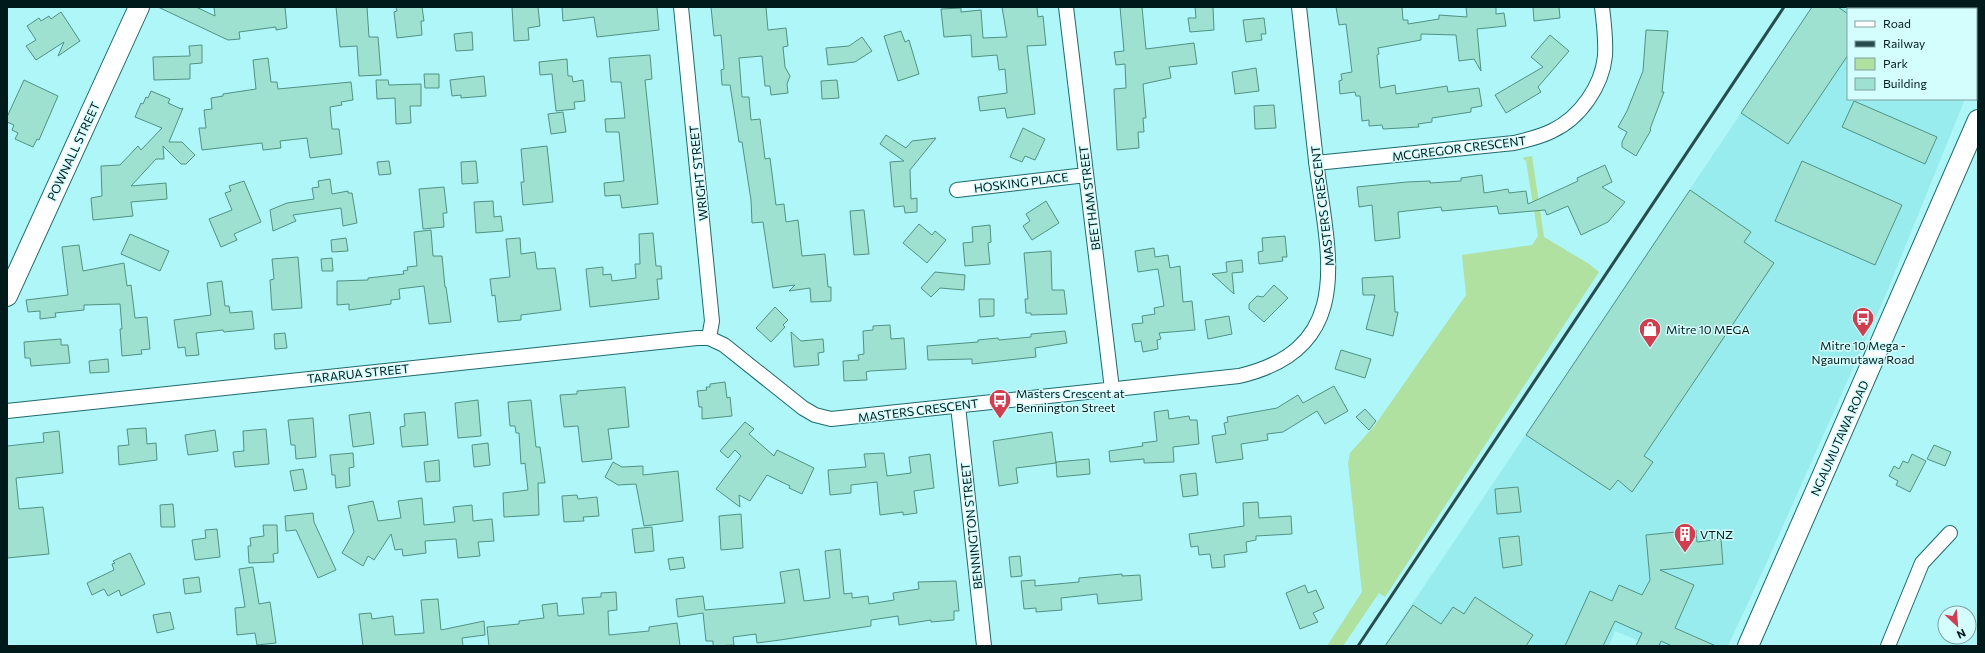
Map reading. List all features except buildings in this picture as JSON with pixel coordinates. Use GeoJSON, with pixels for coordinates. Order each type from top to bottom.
{"type":"FeatureCollection","features":[{"type":"Feature","properties":{"kind":"main road","name":"POWNALL STREET"},"geometry":{"type":"LineString","coordinates":[[7,296],[139,7]]}},
{"type":"Feature","properties":{"kind":"main road","name":"NGAUMUTAWA ROAD"},"geometry":{"type":"LineString","coordinates":[[1748,646],[1978,120]]}},
{"type":"Feature","properties":{"kind":"street","name":"WRIGHT STREET"},"geometry":{"type":"LineString","coordinates":[[681,7],[712,321],[709,338]]}},
{"type":"Feature","properties":{"kind":"street","name":"BEETHAM STREET"},"geometry":{"type":"LineString","coordinates":[[1066,7],[1112,389]]}},
{"type":"Feature","properties":{"kind":"street","name":"MASTERS CRESCENT"},"geometry":{"type":"LineString","coordinates":[[709,338],[724,345],[803,408],[815,415],[831,419],[1239,376],[1258,372],[1275,364],[1293,352],[1308,337],[1320,318],[1327,297],[1329,272],[1326,225],[1316,163],[1299,7]]}},
{"type":"Feature","properties":{"kind":"street","name":"MCGREGOR CRESCENT"},"geometry":{"type":"LineString","coordinates":[[1316,163],[1514,144],[1535,139],[1554,131],[1570,119],[1583,106],[1601,76],[1605,57],[1602,7]]}},
{"type":"Feature","properties":{"kind":"street","name":"HOSKING PLACE"},"geometry":{"type":"LineString","coordinates":[[957,190],[1086,175]]}},
{"type":"Feature","properties":{"kind":"street","name":"TARARUA STREET"},"geometry":{"type":"LineString","coordinates":[[7,411],[660,341],[709,338]]}},
{"type":"Feature","properties":{"kind":"street","name":"BENNINGTON STREET"},"geometry":{"type":"LineString","coordinates":[[958,406],[984,646]]}},
{"type":"Feature","properties":{"kind":"street"},"geometry":{"type":"LineString","coordinates":[[1888,646],[1922,563],[1950,533]]}},
{"type":"Feature","properties":{"kind":"shaded area"},"geometry":{"type":"Polygon","coordinates":[[[1812,7],[1978,7],[1977,68],[1977,8],[1847,8],[1847,100],[1965,100],[1886,294],[1728,646],[1651,646],[1615,631],[1609,646],[1384,646],[1812,7]]]}},
{"type":"Feature","properties":{"kind":"green space"},"geometry":{"type":"Polygon","coordinates":[[[1532,156],[1544,237],[1589,264],[1599,272],[1385,597],[1379,593],[1343,646],[1327,646],[1362,592],[1348,463],[1350,453],[1375,425],[1466,295],[1462,255],[1532,245],[1538,236],[1526,161],[1522,158],[1532,156]]]}},
{"type":"Feature","properties":{"kind":"railway"},"geometry":{"type":"LineString","coordinates":[[1358,646],[1784,7]]}},
{"type":"Feature","properties":{"kind":"place","name":"Mitre 10 Mega - Ngaumutawa Road"},"geometry":{"type":"Point","coordinates":[1863,338]}},
{"type":"Feature","properties":{"kind":"place","name":"Mitre 10 MEGA"},"geometry":{"type":"Point","coordinates":[1650,348]}},
{"type":"Feature","properties":{"kind":"place","name":"Masters Crescent at Bennington Street"},"geometry":{"type":"Point","coordinates":[1000,420]}},
{"type":"Feature","properties":{"kind":"place","name":"VTNZ"},"geometry":{"type":"Point","coordinates":[1685,554]}}]}
